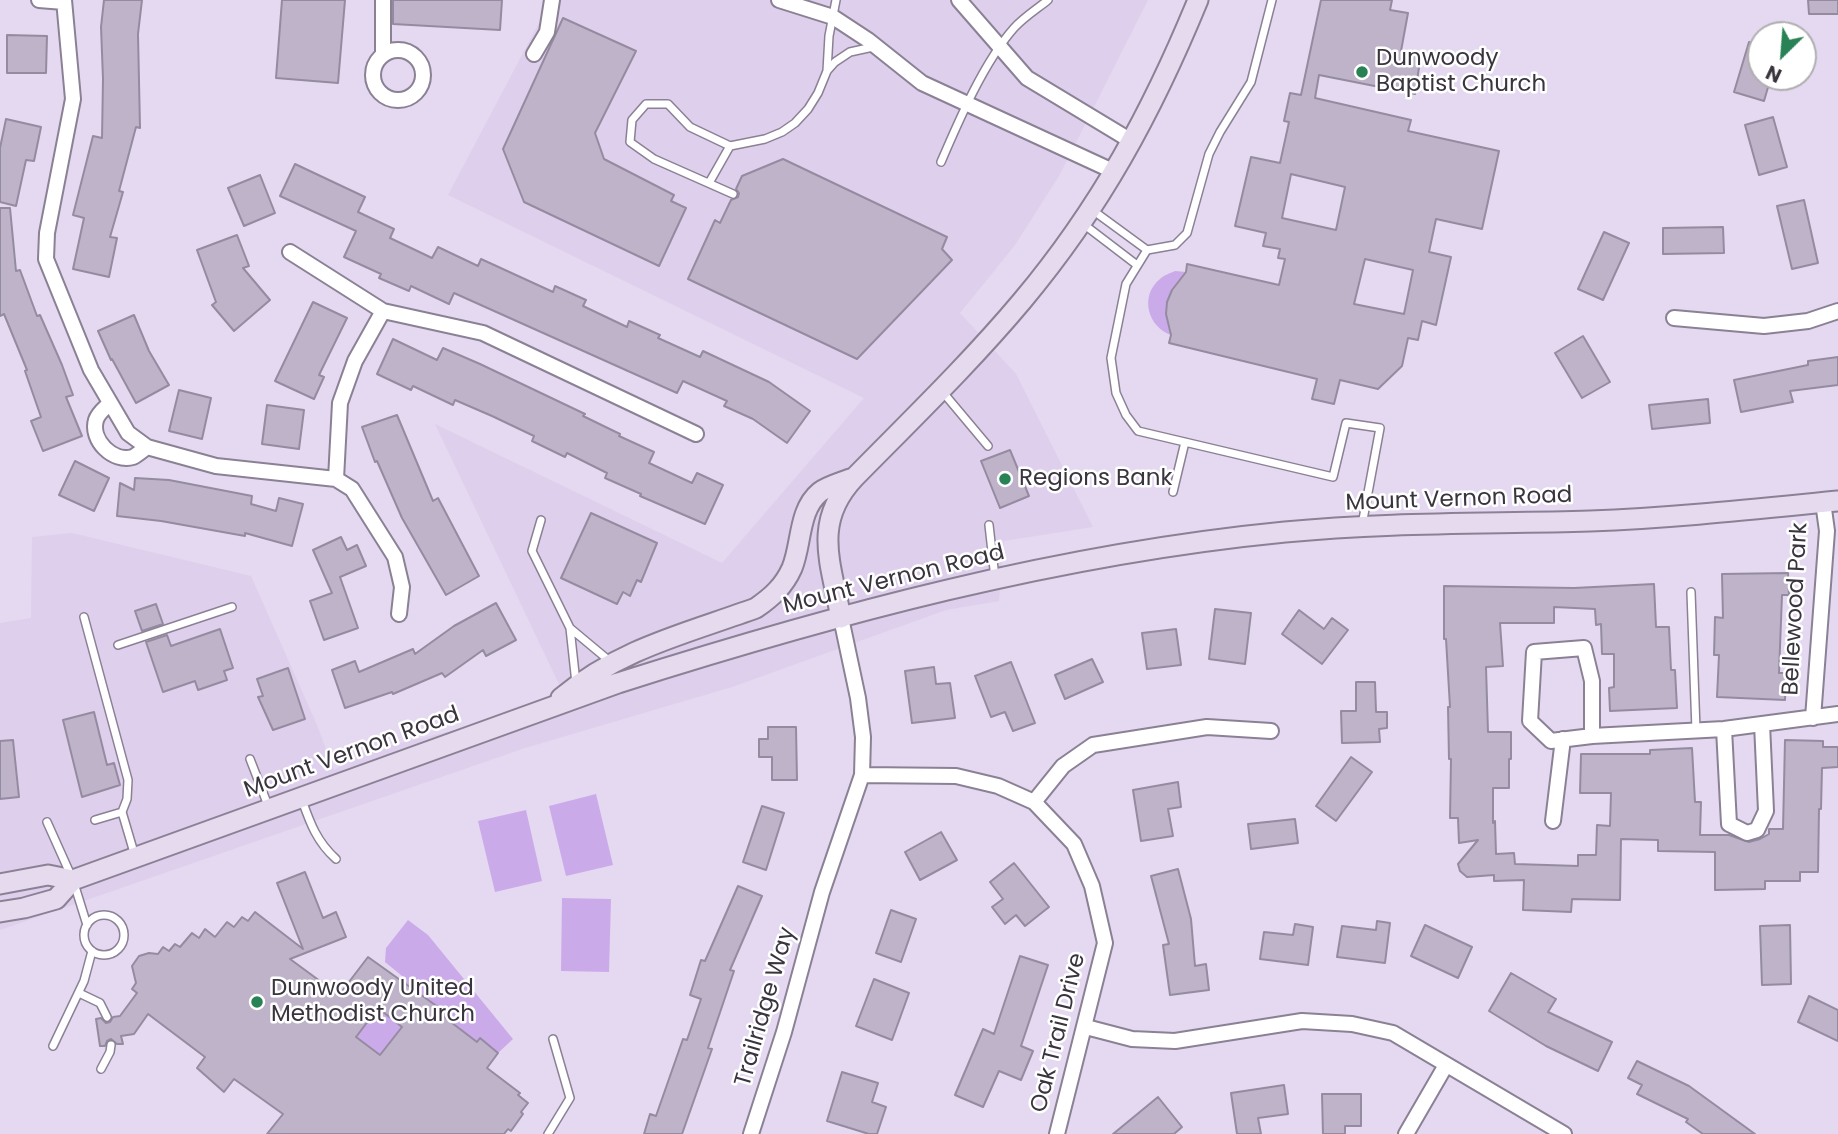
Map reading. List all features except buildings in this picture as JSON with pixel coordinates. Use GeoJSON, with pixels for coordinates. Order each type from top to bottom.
{"type":"FeatureCollection","features":[{"type":"Feature","properties":{"kind":"main road"},"geometry":{"type":"LineString","coordinates":[[841,618],[827,534],[835,502],[854,478],[1023,300],[1086,216],[1133,142],[1174,59],[1198,0]]}},
{"type":"Feature","properties":{"kind":"main road"},"geometry":{"type":"LineString","coordinates":[[550,706],[576,685],[644,646],[756,608],[768,600],[778,591],[792,569],[806,512],[812,501],[830,486],[854,478]]}},
{"type":"Feature","properties":{"kind":"main road","name":"Mount Vernon Road"},"geometry":{"type":"LineString","coordinates":[[0,884],[48,875],[73,880],[550,706],[688,660],[995,579],[1095,558],[1283,532],[1362,525],[1644,518],[1830,502]]}},
{"type":"Feature","properties":{"kind":"main road"},"geometry":{"type":"LineString","coordinates":[[3,914],[56,899],[73,880]]}},
{"type":"Feature","properties":{"kind":"street"},"geometry":{"type":"LineString","coordinates":[[39,0],[64,1],[73,99],[47,233],[47,259],[90,370],[128,433],[146,447],[216,466],[336,480],[352,489],[396,557],[402,587],[399,614]]}},
{"type":"Feature","properties":{"kind":"street"},"geometry":{"type":"LineString","coordinates":[[383,0],[383,55]]}},
{"type":"Feature","properties":{"kind":"street"},"geometry":{"type":"LineString","coordinates":[[534,54],[547,32],[552,0]]}},
{"type":"Feature","properties":{"kind":"street"},"geometry":{"type":"LineString","coordinates":[[779,0],[832,17],[876,46],[922,83],[1115,172]]}},
{"type":"Feature","properties":{"kind":"street"},"geometry":{"type":"LineString","coordinates":[[959,0],[1017,69],[1039,86],[1133,142]]}},
{"type":"Feature","properties":{"kind":"street"},"geometry":{"type":"LineString","coordinates":[[290,253],[383,311],[483,332],[696,434]]}},
{"type":"Feature","properties":{"kind":"street"},"geometry":{"type":"LineString","coordinates":[[336,480],[340,403],[355,361],[383,311]]}},
{"type":"Feature","properties":{"kind":"street"},"geometry":{"type":"LineString","coordinates":[[1674,318],[1764,326],[1808,321],[1838,311]]}},
{"type":"Feature","properties":{"kind":"street"},"geometry":{"type":"LineString","coordinates":[[110,403],[96,420],[95,430],[104,449],[118,457],[133,457],[146,447]]}},
{"type":"Feature","properties":{"kind":"street","name":"Bellewood Park"},"geometry":{"type":"LineString","coordinates":[[1813,718],[1830,502]]}},
{"type":"Feature","properties":{"kind":"street"},"geometry":{"type":"LineString","coordinates":[[841,618],[858,698],[863,737],[862,775]]}},
{"type":"Feature","properties":{"kind":"street"},"geometry":{"type":"LineString","coordinates":[[1592,736],[1592,681],[1584,648],[1534,652],[1530,721],[1550,741],[1724,729],[1838,714]]}},
{"type":"Feature","properties":{"kind":"street"},"geometry":{"type":"LineString","coordinates":[[1724,729],[1729,824],[1747,833],[1757,830],[1766,811],[1762,724]]}},
{"type":"Feature","properties":{"kind":"street"},"geometry":{"type":"LineString","coordinates":[[1034,802],[1063,766],[1093,745],[1207,727],[1271,730]]}},
{"type":"Feature","properties":{"kind":"street"},"geometry":{"type":"LineString","coordinates":[[1553,821],[1563,739]]}},
{"type":"Feature","properties":{"kind":"street","name":"Oak Trail Drive"},"geometry":{"type":"LineString","coordinates":[[862,775],[956,776],[998,786],[1034,802],[1074,844],[1092,886],[1105,943],[1057,1134]]}},
{"type":"Feature","properties":{"kind":"street","name":"Trailridge Way"},"geometry":{"type":"LineString","coordinates":[[751,1134],[784,1032],[822,892],[862,775]]}},
{"type":"Feature","properties":{"kind":"street"},"geometry":{"type":"LineString","coordinates":[[1086,1027],[1132,1039],[1175,1041],[1302,1021],[1353,1024],[1393,1033],[1564,1134]]}},
{"type":"Feature","properties":{"kind":"street"},"geometry":{"type":"LineString","coordinates":[[1406,1134],[1446,1065]]}},
{"type":"Feature","properties":{"kind":"lane"},"geometry":{"type":"LineString","coordinates":[[733,194],[654,159],[630,142],[632,120],[646,104],[668,104],[690,127],[730,146],[765,139],[782,132],[795,123],[818,93],[827,71],[829,36],[836,0]]}},
{"type":"Feature","properties":{"kind":"lane"},"geometry":{"type":"LineString","coordinates":[[941,162],[999,47],[1016,26],[1048,0]]}},
{"type":"Feature","properties":{"kind":"lane"},"geometry":{"type":"LineString","coordinates":[[1086,216],[1147,250],[1175,245],[1187,233],[1209,153],[1251,82],[1272,0]]}},
{"type":"Feature","properties":{"kind":"lane"},"geometry":{"type":"LineString","coordinates":[[827,71],[850,52],[876,46]]}},
{"type":"Feature","properties":{"kind":"lane"},"geometry":{"type":"LineString","coordinates":[[709,183],[730,146]]}},
{"type":"Feature","properties":{"kind":"lane"},"geometry":{"type":"LineString","coordinates":[[1086,216],[1137,265]]}},
{"type":"Feature","properties":{"kind":"lane"},"geometry":{"type":"LineString","coordinates":[[1147,250],[1126,284],[1111,358],[1116,393],[1126,415],[1138,431],[1333,477],[1346,423],[1380,428],[1362,525]]}},
{"type":"Feature","properties":{"kind":"lane"},"geometry":{"type":"LineString","coordinates":[[940,389],[988,446]]}},
{"type":"Feature","properties":{"kind":"lane"},"geometry":{"type":"LineString","coordinates":[[1173,492],[1185,442]]}},
{"type":"Feature","properties":{"kind":"lane"},"geometry":{"type":"LineString","coordinates":[[541,520],[531,551],[570,628],[576,685]]}},
{"type":"Feature","properties":{"kind":"lane"},"geometry":{"type":"LineString","coordinates":[[989,525],[995,579]]}},
{"type":"Feature","properties":{"kind":"lane"},"geometry":{"type":"LineString","coordinates":[[1691,592],[1696,730]]}},
{"type":"Feature","properties":{"kind":"lane"},"geometry":{"type":"LineString","coordinates":[[118,645],[232,607]]}},
{"type":"Feature","properties":{"kind":"lane"},"geometry":{"type":"LineString","coordinates":[[84,617],[128,780],[127,799],[122,812],[135,857]]}},
{"type":"Feature","properties":{"kind":"lane"},"geometry":{"type":"LineString","coordinates":[[570,628],[613,663]]}},
{"type":"Feature","properties":{"kind":"lane"},"geometry":{"type":"LineString","coordinates":[[250,760],[269,809]]}},
{"type":"Feature","properties":{"kind":"lane"},"geometry":{"type":"LineString","coordinates":[[301,797],[313,831],[323,848],[336,859]]}},
{"type":"Feature","properties":{"kind":"lane"},"geometry":{"type":"LineString","coordinates":[[95,820],[122,812]]}},
{"type":"Feature","properties":{"kind":"lane"},"geometry":{"type":"LineString","coordinates":[[47,822],[73,880],[87,925]]}},
{"type":"Feature","properties":{"kind":"lane"},"geometry":{"type":"LineString","coordinates":[[104,915],[117,919],[124,930],[123,943],[114,953],[102,955],[92,951],[84,937],[87,925],[91,920],[104,915]]}},
{"type":"Feature","properties":{"kind":"lane"},"geometry":{"type":"LineString","coordinates":[[53,1046],[79,993],[92,951]]}},
{"type":"Feature","properties":{"kind":"lane"},"geometry":{"type":"LineString","coordinates":[[79,993],[100,1003],[107,1017]]}},
{"type":"Feature","properties":{"kind":"lane"},"geometry":{"type":"LineString","coordinates":[[548,1134],[570,1098],[553,1039]]}},
{"type":"Feature","properties":{"kind":"lane"},"geometry":{"type":"LineString","coordinates":[[101,1069],[111,1045]]}},
{"type":"Feature","properties":{"kind":"shaded area"},"geometry":{"type":"Polygon","coordinates":[[[551,0],[1148,0],[1059,176],[1015,245],[960,313],[1016,374],[1093,527],[1004,541],[999,601],[946,610],[732,687],[525,748],[0,930],[0,623],[31,618],[32,537],[72,533],[251,576],[334,770],[367,751],[568,703],[435,424],[722,563],[864,398],[448,195],[551,0]]]}},
{"type":"Feature","properties":{"kind":"shaded area"},"geometry":{"type":"Polygon","coordinates":[[[1175,271],[1186,272],[1183,281],[1179,280],[1174,287],[1169,300],[1171,335],[1163,331],[1152,318],[1148,302],[1154,286],[1175,271]]]}},
{"type":"Feature","properties":{"kind":"shaded area"},"geometry":{"type":"Polygon","coordinates":[[[596,794],[613,865],[566,876],[549,806],[596,794]]]}},
{"type":"Feature","properties":{"kind":"shaded area"},"geometry":{"type":"Polygon","coordinates":[[[526,810],[542,881],[495,892],[478,821],[526,810]]]}},
{"type":"Feature","properties":{"kind":"shaded area"},"geometry":{"type":"Polygon","coordinates":[[[562,898],[611,899],[609,972],[561,971],[562,898]]]}},
{"type":"Feature","properties":{"kind":"shaded area"},"geometry":{"type":"Polygon","coordinates":[[[408,920],[428,935],[513,1039],[498,1053],[480,1038],[477,1042],[435,1010],[437,1006],[419,993],[396,1022],[402,1027],[380,1055],[356,1037],[381,1003],[396,993],[407,980],[385,962],[386,948],[408,920]]]}},
{"type":"Feature","properties":{"kind":"place","name":"Dunwoody Baptist Church"},"geometry":{"type":"Point","coordinates":[1362,72]}},
{"type":"Feature","properties":{"kind":"place","name":"Regions Bank"},"geometry":{"type":"Point","coordinates":[1005,479]}},
{"type":"Feature","properties":{"kind":"place","name":"Dunwoody United Methodist Church"},"geometry":{"type":"Point","coordinates":[257,1002]}}]}
